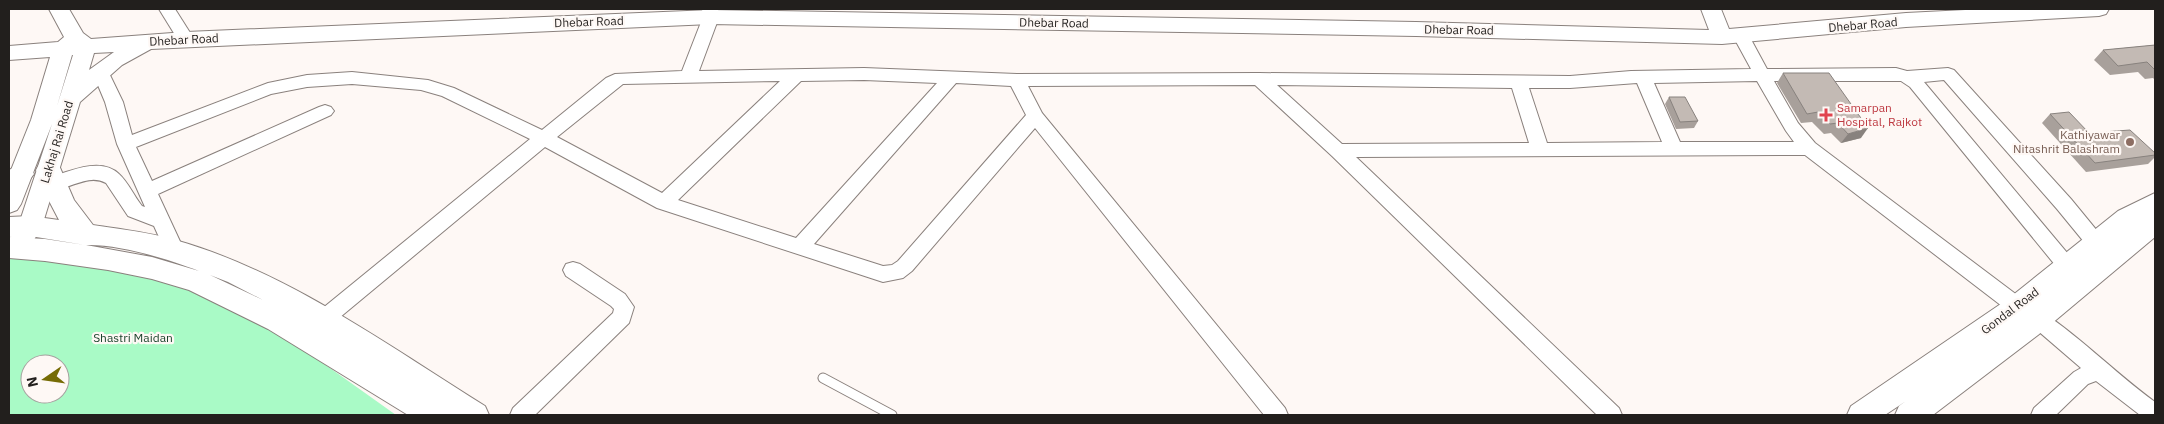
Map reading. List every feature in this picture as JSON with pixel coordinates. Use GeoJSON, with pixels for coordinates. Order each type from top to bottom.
{"type":"FeatureCollection","features":[{"type":"Feature","properties":{"kind":"main road"},"geometry":{"type":"LineString","coordinates":[[52,176],[62,205],[86,234]]}},
{"type":"Feature","properties":{"kind":"main road","name":"Gondal Road"},"geometry":{"type":"LineString","coordinates":[[1910,415],[2028,313],[2068,266],[2127,218],[2155,203]]}},
{"type":"Feature","properties":{"kind":"main road","name":"Gondal Road"},"geometry":{"type":"LineString","coordinates":[[1862,415],[2028,313],[2117,255],[2138,234],[2155,224]]}},
{"type":"Feature","properties":{"kind":"main road"},"geometry":{"type":"LineString","coordinates":[[16,237],[86,234],[174,250],[238,274],[433,415]]}},
{"type":"Feature","properties":{"kind":"main road"},"geometry":{"type":"LineString","coordinates":[[16,237],[45,250],[108,259],[152,268],[197,281],[235,299],[313,328],[474,415]]}},
{"type":"Feature","properties":{"kind":"street"},"geometry":{"type":"LineString","coordinates":[[59,9],[75,44]]}},
{"type":"Feature","properties":{"kind":"street"},"geometry":{"type":"LineString","coordinates":[[167,9],[186,39]]}},
{"type":"Feature","properties":{"kind":"street"},"geometry":{"type":"LineString","coordinates":[[1711,9],[1762,75],[1792,127],[1809,148],[2028,313],[2099,369],[2118,387],[2155,414]]}},
{"type":"Feature","properties":{"kind":"street","name":"Dhebar Road"},"geometry":{"type":"LineString","coordinates":[[9,53],[75,44],[153,42],[710,13],[1731,37],[2006,12],[2086,9]]}},
{"type":"Feature","properties":{"kind":"street"},"geometry":{"type":"LineString","coordinates":[[689,76],[710,13]]}},
{"type":"Feature","properties":{"kind":"street"},"geometry":{"type":"LineString","coordinates":[[71,98],[115,60],[153,42]]}},
{"type":"Feature","properties":{"kind":"street","name":"Lakhaj Rai Road"},"geometry":{"type":"LineString","coordinates":[[16,237],[52,176],[71,98],[75,44]]}},
{"type":"Feature","properties":{"kind":"street","name":"Lakhaj Rai Road"},"geometry":{"type":"LineString","coordinates":[[9,204],[15,180],[75,44]]}},
{"type":"Feature","properties":{"kind":"street"},"geometry":{"type":"LineString","coordinates":[[100,71],[114,102],[126,144],[174,250]]}},
{"type":"Feature","properties":{"kind":"street"},"geometry":{"type":"LineString","coordinates":[[313,328],[612,82],[621,78],[633,77],[798,75],[952,77],[1017,80],[1259,79],[1570,82],[1643,77],[1896,74],[1908,77],[1948,74],[2064,204],[2096,243]]}},
{"type":"Feature","properties":{"kind":"street"},"geometry":{"type":"LineString","coordinates":[[664,203],[798,75]]}},
{"type":"Feature","properties":{"kind":"street"},"geometry":{"type":"LineString","coordinates":[[799,248],[952,77]]}},
{"type":"Feature","properties":{"kind":"street"},"geometry":{"type":"LineString","coordinates":[[1643,77],[1674,150]]}},
{"type":"Feature","properties":{"kind":"street"},"geometry":{"type":"LineString","coordinates":[[1908,77],[1923,91],[2068,266]]}},
{"type":"Feature","properties":{"kind":"street"},"geometry":{"type":"LineString","coordinates":[[126,144],[268,90],[307,81],[352,78],[422,84],[448,92],[543,138],[664,203],[883,274],[896,272],[905,266],[1035,116]]}},
{"type":"Feature","properties":{"kind":"street"},"geometry":{"type":"LineString","coordinates":[[1259,79],[1338,151],[1611,415]]}},
{"type":"Feature","properties":{"kind":"street"},"geometry":{"type":"LineString","coordinates":[[1017,80],[1035,116],[1277,415]]}},
{"type":"Feature","properties":{"kind":"street"},"geometry":{"type":"LineString","coordinates":[[1519,82],[1540,150]]}},
{"type":"Feature","properties":{"kind":"street"},"geometry":{"type":"LineString","coordinates":[[148,190],[325,111]]}},
{"type":"Feature","properties":{"kind":"street"},"geometry":{"type":"LineString","coordinates":[[1338,151],[1809,148]]}},
{"type":"Feature","properties":{"kind":"street"},"geometry":{"type":"LineString","coordinates":[[52,176],[103,172],[112,178],[135,211],[161,221]]}},
{"type":"Feature","properties":{"kind":"street"},"geometry":{"type":"LineString","coordinates":[[521,415],[622,317],[624,307],[618,300],[573,270]]}},
{"type":"Feature","properties":{"kind":"street"},"geometry":{"type":"LineString","coordinates":[[2042,415],[2081,378],[2099,369]]}},
{"type":"Feature","properties":{"kind":"lane"},"geometry":{"type":"LineString","coordinates":[[823,378],[892,415]]}},
{"type":"Feature","properties":{"kind":"green space","name":"Shastri Maidan"},"geometry":{"type":"Polygon","coordinates":[[[9,253],[185,265],[396,415],[9,415],[9,253]]]}},
{"type":"Feature","properties":{"kind":"building"},"geometry":{"type":"Polygon","coordinates":[[[2155,45],[2155,69],[2147,62],[2118,66],[2103,50],[2155,45]]]}},
{"type":"Feature","properties":{"kind":"building"},"geometry":{"type":"Polygon","coordinates":[[[1783,73],[1829,73],[1868,128],[1848,134],[1838,123],[1830,124],[1818,112],[1807,114],[1783,73]]]}},
{"type":"Feature","properties":{"kind":"building"},"geometry":{"type":"Polygon","coordinates":[[[1669,97],[1685,97],[1698,121],[1680,122],[1669,97]]]}},
{"type":"Feature","properties":{"kind":"building"},"geometry":{"type":"Polygon","coordinates":[[[2069,112],[2089,133],[2130,130],[2155,155],[2095,163],[2050,114],[2069,112]]]}},
{"type":"Feature","properties":{"kind":"place","name":"Samarpan Hospital, Rajkot"},"geometry":{"type":"Point","coordinates":[1826,115]}},
{"type":"Feature","properties":{"kind":"place","name":"Kathiyawar Nitashrit Balashram"},"geometry":{"type":"Point","coordinates":[2130,142]}}]}
